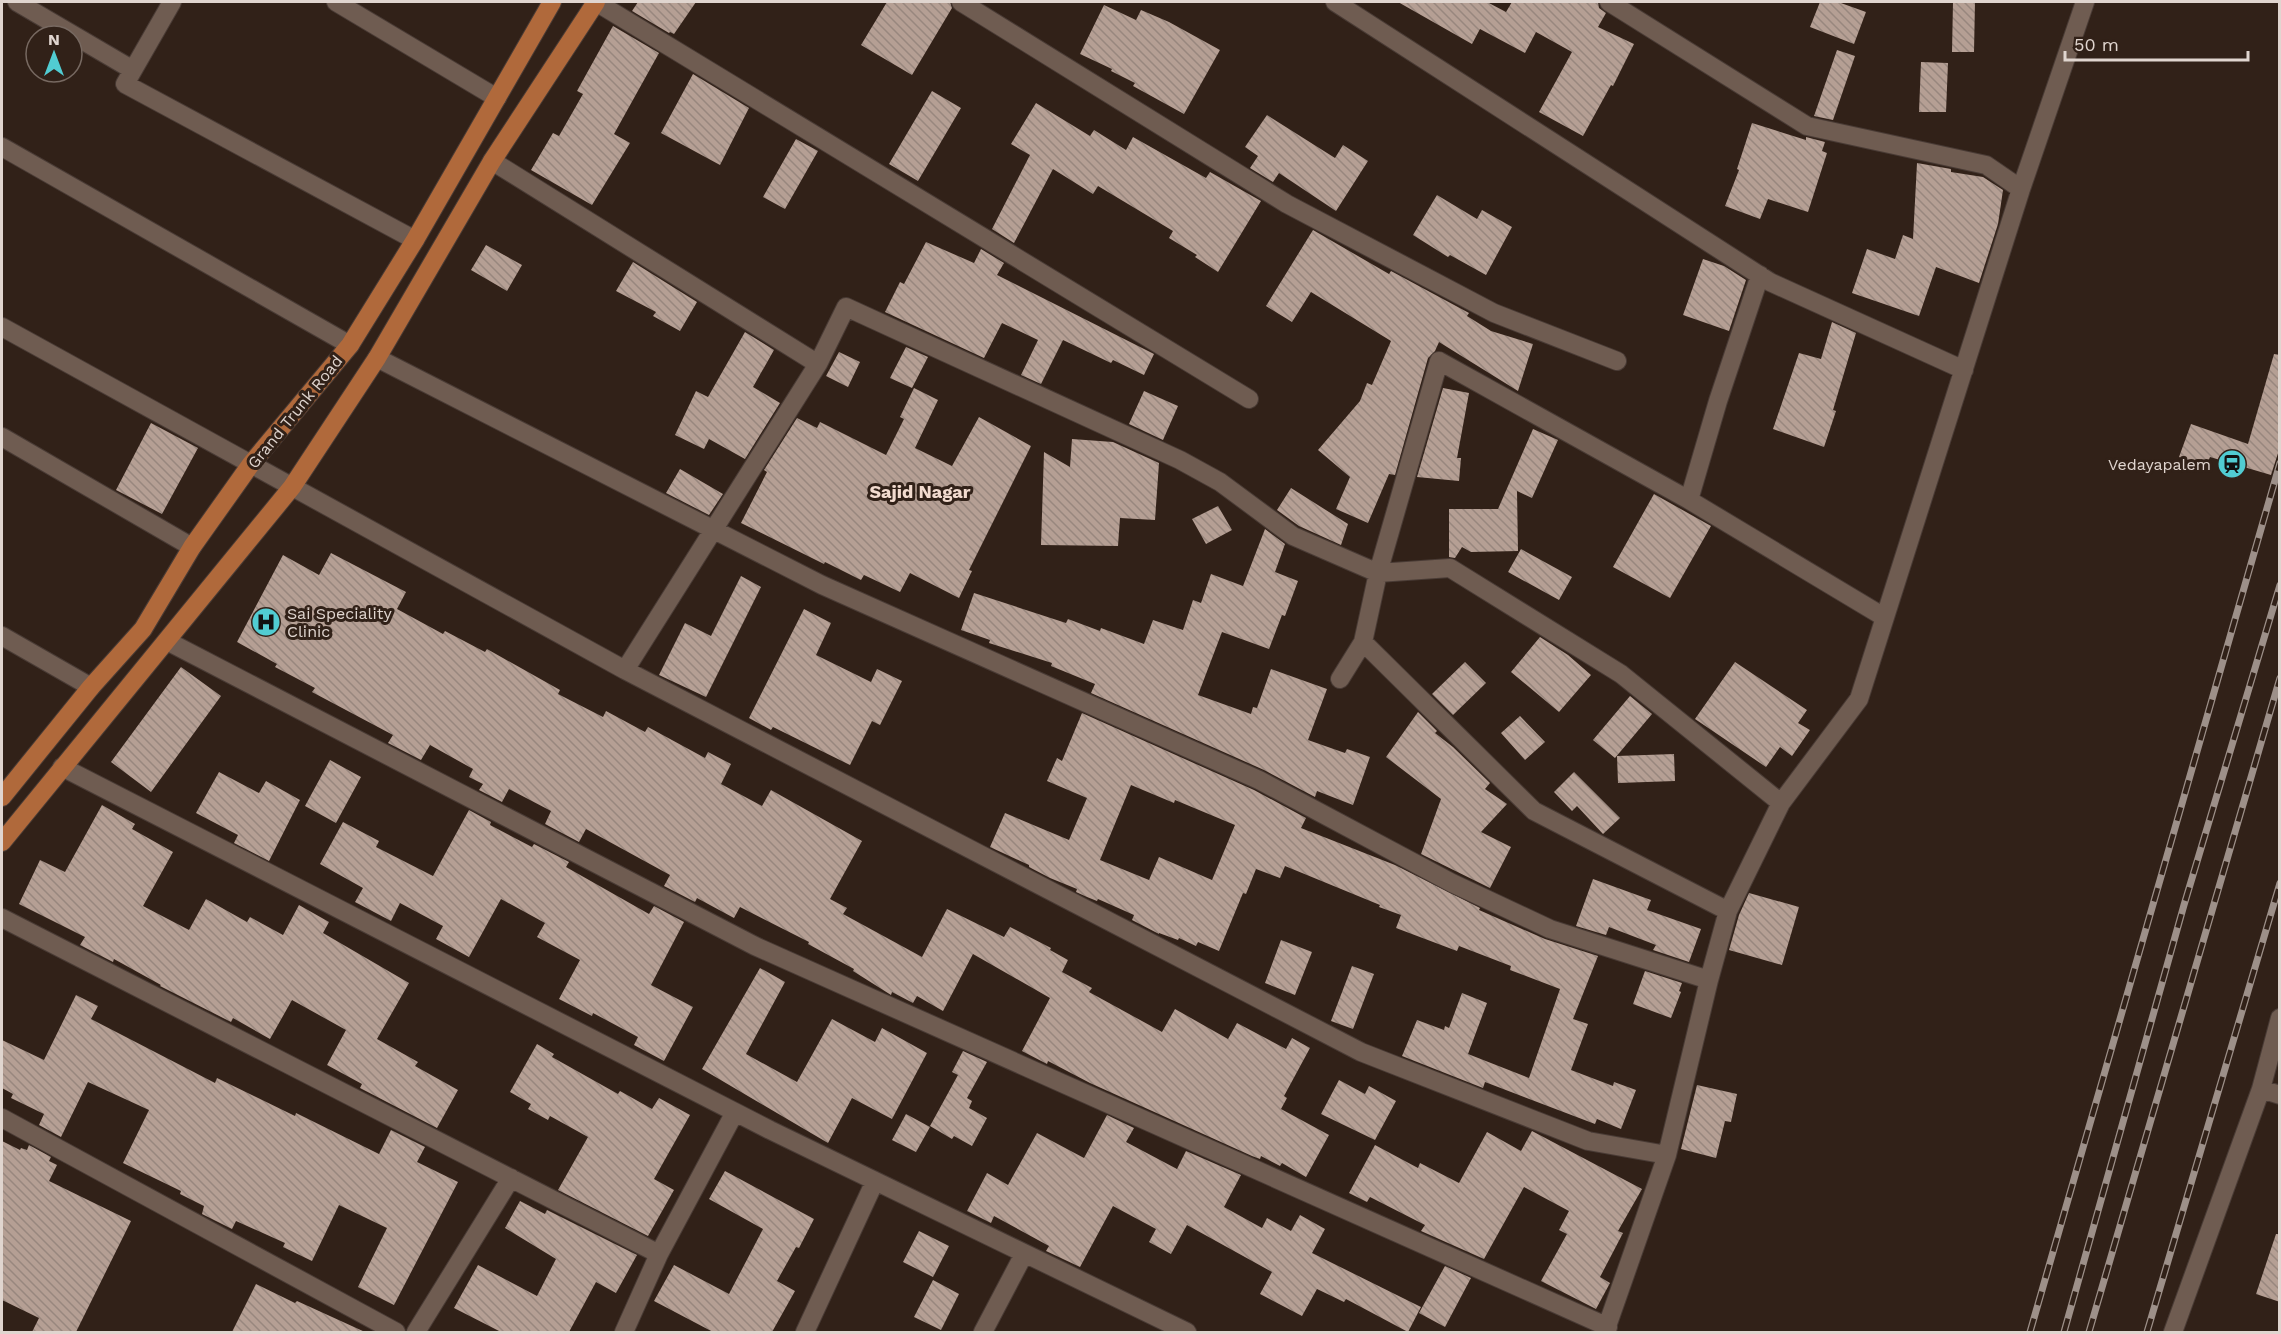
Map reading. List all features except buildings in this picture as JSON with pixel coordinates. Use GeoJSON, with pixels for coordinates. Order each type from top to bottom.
{"type":"FeatureCollection","features":[{"type":"Feature","properties":{"kind":"main road","name":"Grand Trunk Road"},"geometry":{"type":"LineString","coordinates":[[2,797],[90,687],[143,629],[192,547],[251,464],[350,345],[415,240],[552,2]]}},
{"type":"Feature","properties":{"kind":"main road"},"geometry":{"type":"LineString","coordinates":[[2,843],[292,487],[377,358],[492,160],[596,2]]}},
{"type":"Feature","properties":{"kind":"street"},"geometry":{"type":"LineString","coordinates":[[16,2],[133,70]]}},
{"type":"Feature","properties":{"kind":"street"},"geometry":{"type":"LineString","coordinates":[[172,2],[125,84],[415,240]]}},
{"type":"Feature","properties":{"kind":"street"},"geometry":{"type":"LineString","coordinates":[[336,2],[497,98]]}},
{"type":"Feature","properties":{"kind":"street"},"geometry":{"type":"LineString","coordinates":[[596,2],[1249,399]]}},
{"type":"Feature","properties":{"kind":"street"},"geometry":{"type":"LineString","coordinates":[[961,2],[1287,204],[1494,313],[1617,362]]}},
{"type":"Feature","properties":{"kind":"street"},"geometry":{"type":"LineString","coordinates":[[1335,2],[1760,275],[1964,370]]}},
{"type":"Feature","properties":{"kind":"street"},"geometry":{"type":"LineString","coordinates":[[1609,2],[1807,126],[1986,165],[2021,189]]}},
{"type":"Feature","properties":{"kind":"street"},"geometry":{"type":"LineString","coordinates":[[167,641],[754,946],[1606,1330],[1667,1155],[1728,911],[1781,803],[1859,699],[2021,189],[2085,2]]}},
{"type":"Feature","properties":{"kind":"street"},"geometry":{"type":"LineString","coordinates":[[2,147],[350,345]]}},
{"type":"Feature","properties":{"kind":"street"},"geometry":{"type":"LineString","coordinates":[[492,160],[818,364]]}},
{"type":"Feature","properties":{"kind":"street"},"geometry":{"type":"LineString","coordinates":[[1689,500],[1718,401],[1760,275]]}},
{"type":"Feature","properties":{"kind":"street"},"geometry":{"type":"LineString","coordinates":[[625,670],[818,364],[846,307],[1180,460],[1220,482],[1293,536],[1378,573],[1450,568],[1621,674],[1781,803]]}},
{"type":"Feature","properties":{"kind":"street"},"geometry":{"type":"LineString","coordinates":[[2,327],[625,670],[1361,1052],[1588,1142],[1667,1155]]}},
{"type":"Feature","properties":{"kind":"street"},"geometry":{"type":"LineString","coordinates":[[377,358],[822,585],[1259,780],[1452,883],[1550,929],[1709,980]]}},
{"type":"Feature","properties":{"kind":"street"},"geometry":{"type":"LineString","coordinates":[[1340,679],[1363,642],[1378,573],[1439,361],[1689,500],[1884,617]]}},
{"type":"Feature","properties":{"kind":"street"},"geometry":{"type":"LineString","coordinates":[[2,437],[192,547]]}},
{"type":"Feature","properties":{"kind":"street"},"geometry":{"type":"LineString","coordinates":[[2,636],[90,687]]}},
{"type":"Feature","properties":{"kind":"street"},"geometry":{"type":"LineString","coordinates":[[1363,642],[1534,811],[1728,911]]}},
{"type":"Feature","properties":{"kind":"street"},"geometry":{"type":"LineString","coordinates":[[62,767],[735,1112],[1181,1332]]}},
{"type":"Feature","properties":{"kind":"street"},"geometry":{"type":"LineString","coordinates":[[2,918],[659,1254]]}},
{"type":"Feature","properties":{"kind":"street"},"geometry":{"type":"LineString","coordinates":[[2173,1332],[2261,1089],[2280,1018]]}},
{"type":"Feature","properties":{"kind":"street"},"geometry":{"type":"LineString","coordinates":[[2261,1089],[2280,1095]]}},
{"type":"Feature","properties":{"kind":"street"},"geometry":{"type":"LineString","coordinates":[[624,1332],[659,1254],[735,1112]]}},
{"type":"Feature","properties":{"kind":"street"},"geometry":{"type":"LineString","coordinates":[[2,1118],[396,1332]]}},
{"type":"Feature","properties":{"kind":"street"},"geometry":{"type":"LineString","coordinates":[[416,1332],[511,1178]]}},
{"type":"Feature","properties":{"kind":"street"},"geometry":{"type":"LineString","coordinates":[[805,1332],[875,1181]]}},
{"type":"Feature","properties":{"kind":"street"},"geometry":{"type":"LineString","coordinates":[[983,1332],[1024,1254]]}},
{"type":"Feature","properties":{"kind":"railway"},"geometry":{"type":"LineString","coordinates":[[2030,1332],[2280,463]]}},
{"type":"Feature","properties":{"kind":"railway"},"geometry":{"type":"LineString","coordinates":[[2064,1332],[2184,905],[2280,585]]}},
{"type":"Feature","properties":{"kind":"railway"},"geometry":{"type":"LineString","coordinates":[[2089,1332],[2280,678]]}},
{"type":"Feature","properties":{"kind":"railway"},"geometry":{"type":"LineString","coordinates":[[2147,1332],[2280,883]]}},
{"type":"Feature","properties":{"kind":"place","name":"Vedayapalem"},"geometry":{"type":"Point","coordinates":[2232,464]}},
{"type":"Feature","properties":{"kind":"place","name":"Sai Speciality Clinic"},"geometry":{"type":"Point","coordinates":[266,622]}},
{"type":"Feature","properties":{"kind":"district","name":"Sajid Nagar"},"geometry":{"type":"Point","coordinates":[920,491]}}]}
